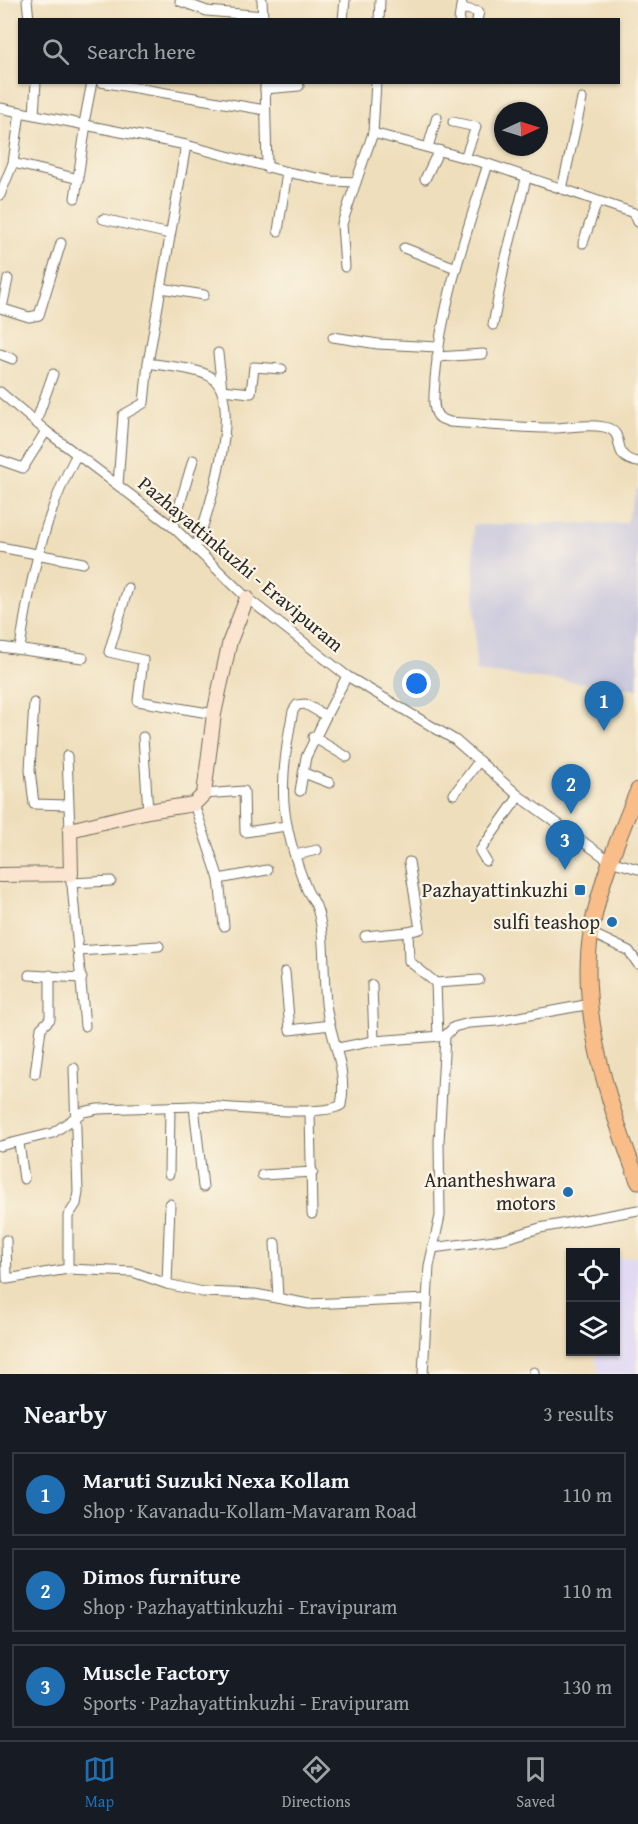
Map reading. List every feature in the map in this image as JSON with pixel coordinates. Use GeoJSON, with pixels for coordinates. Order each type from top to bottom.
{"type":"FeatureCollection","features":[{"type":"Feature","properties":{"kind":"main road"},"geometry":{"type":"LineString","coordinates":[[638,792],[610,861],[591,933],[588,980],[605,1080],[621,1138],[638,1181]]}},
{"type":"Feature","properties":{"kind":"street"},"geometry":{"type":"LineString","coordinates":[[27,0],[29,18]]}},
{"type":"Feature","properties":{"kind":"street"},"geometry":{"type":"LineString","coordinates":[[180,1],[207,11],[263,18],[262,0]]}},
{"type":"Feature","properties":{"kind":"street"},"geometry":{"type":"LineString","coordinates":[[343,18],[345,0]]}},
{"type":"Feature","properties":{"kind":"street"},"geometry":{"type":"LineString","coordinates":[[379,18],[380,0]]}},
{"type":"Feature","properties":{"kind":"street"},"geometry":{"type":"LineString","coordinates":[[462,4],[479,12],[478,18]]}},
{"type":"Feature","properties":{"kind":"street"},"geometry":{"type":"LineString","coordinates":[[34,115],[36,84]]}},
{"type":"Feature","properties":{"kind":"street"},"geometry":{"type":"LineString","coordinates":[[75,198],[92,84]]}},
{"type":"Feature","properties":{"kind":"street"},"geometry":{"type":"LineString","coordinates":[[113,84],[266,110]]}},
{"type":"Feature","properties":{"kind":"street"},"geometry":{"type":"LineString","coordinates":[[345,267],[342,224],[373,133],[376,84]]}},
{"type":"Feature","properties":{"kind":"street"},"geometry":{"type":"LineString","coordinates":[[267,168],[265,86],[298,86]]}},
{"type":"Feature","properties":{"kind":"street"},"geometry":{"type":"LineString","coordinates":[[562,189],[582,99]]}},
{"type":"Feature","properties":{"kind":"street"},"geometry":{"type":"LineString","coordinates":[[0,108],[85,123],[186,145],[267,168],[333,181],[356,182]]}},
{"type":"Feature","properties":{"kind":"street"},"geometry":{"type":"LineString","coordinates":[[0,195],[4,173],[13,164],[20,112]]}},
{"type":"Feature","properties":{"kind":"street"},"geometry":{"type":"LineString","coordinates":[[428,147],[437,117]]}},
{"type":"Feature","properties":{"kind":"street"},"geometry":{"type":"LineString","coordinates":[[453,122],[476,128],[465,158]]}},
{"type":"Feature","properties":{"kind":"street"},"geometry":{"type":"LineString","coordinates":[[373,133],[488,164],[526,179],[634,213],[638,222]]}},
{"type":"Feature","properties":{"kind":"street"},"geometry":{"type":"LineString","coordinates":[[117,485],[123,415],[144,403],[148,363],[186,145]]}},
{"type":"Feature","properties":{"kind":"street"},"geometry":{"type":"LineString","coordinates":[[425,179],[439,150]]}},
{"type":"Feature","properties":{"kind":"street"},"geometry":{"type":"LineString","coordinates":[[13,164],[79,179]]}},
{"type":"Feature","properties":{"kind":"street"},"geometry":{"type":"LineString","coordinates":[[488,164],[449,291],[438,352],[434,399],[436,413],[442,420],[554,429],[587,425],[606,427],[614,431],[619,438],[621,455],[626,460],[638,462]]}},
{"type":"Feature","properties":{"kind":"street"},"geometry":{"type":"LineString","coordinates":[[278,231],[287,172]]}},
{"type":"Feature","properties":{"kind":"street"},"geometry":{"type":"LineString","coordinates":[[493,325],[506,257],[526,179]]}},
{"type":"Feature","properties":{"kind":"street"},"geometry":{"type":"LineString","coordinates":[[583,243],[597,202]]}},
{"type":"Feature","properties":{"kind":"street"},"geometry":{"type":"LineString","coordinates":[[103,219],[170,234]]}},
{"type":"Feature","properties":{"kind":"street"},"geometry":{"type":"LineString","coordinates":[[8,279],[1,308],[29,317],[39,315],[61,243]]}},
{"type":"Feature","properties":{"kind":"street"},"geometry":{"type":"LineString","coordinates":[[404,248],[456,268]]}},
{"type":"Feature","properties":{"kind":"street"},"geometry":{"type":"LineString","coordinates":[[161,288],[204,295]]}},
{"type":"Feature","properties":{"kind":"street"},"geometry":{"type":"LineString","coordinates":[[333,337],[438,352],[483,354]]}},
{"type":"Feature","properties":{"kind":"street"},"geometry":{"type":"LineString","coordinates":[[195,549],[204,523],[227,412],[218,352]]}},
{"type":"Feature","properties":{"kind":"street"},"geometry":{"type":"LineString","coordinates":[[0,354],[13,359]]}},
{"type":"Feature","properties":{"kind":"street"},"geometry":{"type":"LineString","coordinates":[[148,363],[205,374],[222,390],[251,393],[254,367],[282,369]]}},
{"type":"Feature","properties":{"kind":"street"},"geometry":{"type":"LineString","coordinates":[[36,422],[53,374]]}},
{"type":"Feature","properties":{"kind":"street","name":"Pazhayattinkuzhi - Eravipuram"},"geometry":{"type":"LineString","coordinates":[[0,392],[46,432],[173,527],[247,598],[347,676],[455,740],[519,796],[610,861],[638,869]]}},
{"type":"Feature","properties":{"kind":"street"},"geometry":{"type":"LineString","coordinates":[[0,460],[23,468],[46,432]]}},
{"type":"Feature","properties":{"kind":"street"},"geometry":{"type":"LineString","coordinates":[[20,648],[37,553],[59,487],[77,454]]}},
{"type":"Feature","properties":{"kind":"street"},"geometry":{"type":"LineString","coordinates":[[173,527],[193,460]]}},
{"type":"Feature","properties":{"kind":"street"},"geometry":{"type":"LineString","coordinates":[[0,547],[83,563]]}},
{"type":"Feature","properties":{"kind":"street"},"geometry":{"type":"LineString","coordinates":[[128,588],[109,652],[143,660],[138,701],[214,714]]}},
{"type":"Feature","properties":{"kind":"street"},"geometry":{"type":"LineString","coordinates":[[225,926],[219,879],[199,799],[230,641],[247,598]]}},
{"type":"Feature","properties":{"kind":"street"},"geometry":{"type":"LineString","coordinates":[[0,647],[83,658]]}},
{"type":"Feature","properties":{"kind":"street"},"geometry":{"type":"LineString","coordinates":[[300,791],[313,737],[347,676]]}},
{"type":"Feature","properties":{"kind":"street"},"geometry":{"type":"LineString","coordinates":[[34,704],[30,770],[33,804],[68,805]]}},
{"type":"Feature","properties":{"kind":"street"},"geometry":{"type":"LineString","coordinates":[[0,1146],[53,1133],[83,1112],[98,1109],[194,1106],[310,1111],[334,1110],[341,1105],[344,1094],[338,1048],[330,1025],[317,906],[307,889],[286,826],[282,787],[293,711],[297,705],[305,704],[326,716]]}},
{"type":"Feature","properties":{"kind":"street"},"geometry":{"type":"LineString","coordinates":[[143,737],[148,811]]}},
{"type":"Feature","properties":{"kind":"street"},"geometry":{"type":"LineString","coordinates":[[313,737],[346,757]]}},
{"type":"Feature","properties":{"kind":"street"},"geometry":{"type":"LineString","coordinates":[[67,756],[71,878],[78,930],[77,951],[82,978],[85,1026]]}},
{"type":"Feature","properties":{"kind":"street"},"geometry":{"type":"LineString","coordinates":[[454,794],[479,761]]}},
{"type":"Feature","properties":{"kind":"street"},"geometry":{"type":"LineString","coordinates":[[304,773],[330,783]]}},
{"type":"Feature","properties":{"kind":"street"},"geometry":{"type":"LineString","coordinates":[[70,830],[199,799],[244,791],[245,832],[286,826]]}},
{"type":"Feature","properties":{"kind":"street"},"geometry":{"type":"LineString","coordinates":[[486,861],[480,850],[519,796]]}},
{"type":"Feature","properties":{"kind":"street"},"geometry":{"type":"LineString","coordinates":[[295,855],[317,850]]}},
{"type":"Feature","properties":{"kind":"street"},"geometry":{"type":"LineString","coordinates":[[365,936],[420,929],[409,862]]}},
{"type":"Feature","properties":{"kind":"street"},"geometry":{"type":"LineString","coordinates":[[219,879],[267,870]]}},
{"type":"Feature","properties":{"kind":"street"},"geometry":{"type":"LineString","coordinates":[[0,875],[111,881]]}},
{"type":"Feature","properties":{"kind":"street"},"geometry":{"type":"LineString","coordinates":[[408,932],[409,962],[436,983],[479,980]]}},
{"type":"Feature","properties":{"kind":"street"},"geometry":{"type":"LineString","coordinates":[[591,933],[629,951],[638,964]]}},
{"type":"Feature","properties":{"kind":"street"},"geometry":{"type":"LineString","coordinates":[[77,951],[159,946]]}},
{"type":"Feature","properties":{"kind":"street"},"geometry":{"type":"LineString","coordinates":[[285,972],[290,1030],[330,1025]]}},
{"type":"Feature","properties":{"kind":"street"},"geometry":{"type":"LineString","coordinates":[[30,975],[82,978]]}},
{"type":"Feature","properties":{"kind":"street"},"geometry":{"type":"LineString","coordinates":[[35,1074],[41,1028],[50,1019],[50,975]]}},
{"type":"Feature","properties":{"kind":"street"},"geometry":{"type":"LineString","coordinates":[[423,1374],[432,1248],[440,1216],[441,1037],[436,983]]}},
{"type":"Feature","properties":{"kind":"street"},"geometry":{"type":"LineString","coordinates":[[372,985],[374,1041]]}},
{"type":"Feature","properties":{"kind":"street"},"geometry":{"type":"LineString","coordinates":[[338,1048],[374,1041],[441,1037],[454,1027],[469,1023],[496,1021],[591,1004]]}},
{"type":"Feature","properties":{"kind":"street"},"geometry":{"type":"LineString","coordinates":[[68,1269],[68,1216],[76,1204],[78,1192],[74,1068]]}},
{"type":"Feature","properties":{"kind":"street"},"geometry":{"type":"LineString","coordinates":[[194,1106],[202,1187]]}},
{"type":"Feature","properties":{"kind":"street"},"geometry":{"type":"LineString","coordinates":[[169,1174],[170,1107]]}},
{"type":"Feature","properties":{"kind":"street"},"geometry":{"type":"LineString","coordinates":[[310,1111],[313,1172],[312,1214]]}},
{"type":"Feature","properties":{"kind":"street"},"geometry":{"type":"LineString","coordinates":[[19,1143],[24,1179]]}},
{"type":"Feature","properties":{"kind":"street"},"geometry":{"type":"LineString","coordinates":[[262,1175],[313,1172]]}},
{"type":"Feature","properties":{"kind":"street"},"geometry":{"type":"LineString","coordinates":[[167,1284],[170,1204]]}},
{"type":"Feature","properties":{"kind":"street"},"geometry":{"type":"LineString","coordinates":[[432,1248],[504,1239],[540,1228],[638,1210]]}},
{"type":"Feature","properties":{"kind":"street"},"geometry":{"type":"LineString","coordinates":[[6,1240],[7,1279],[68,1269],[133,1272],[167,1284],[203,1292],[278,1298],[309,1304],[427,1299]]}},
{"type":"Feature","properties":{"kind":"street"},"geometry":{"type":"LineString","coordinates":[[275,1243],[278,1298]]}},
{"type":"Feature","properties":{"kind":"shaded area"},"geometry":{"type":"Polygon","coordinates":[[[638,486],[638,689],[476,671],[473,525],[626,523],[638,486]]]}},
{"type":"Feature","properties":{"kind":"shaded area"},"geometry":{"type":"Polygon","coordinates":[[[638,1256],[638,1374],[599,1374],[596,1356],[620,1356],[620,1258],[638,1256]]]}},
{"type":"Feature","properties":{"kind":"place","name":"Maruti Suzuki Nexa Kollam"},"geometry":{"type":"Point","coordinates":[604,731]}},
{"type":"Feature","properties":{"kind":"place","name":"Dimos furniture"},"geometry":{"type":"Point","coordinates":[571,814]}},
{"type":"Feature","properties":{"kind":"place","name":"Muscle Factory"},"geometry":{"type":"Point","coordinates":[565,870]}},
{"type":"Feature","properties":{"kind":"place","name":"Pazhayattinkuzhi"},"geometry":{"type":"Point","coordinates":[580,890]}},
{"type":"Feature","properties":{"kind":"place","name":"sulfi teashop"},"geometry":{"type":"Point","coordinates":[612,922]}},
{"type":"Feature","properties":{"kind":"place","name":"Anantheshwara motors"},"geometry":{"type":"Point","coordinates":[568,1192]}}]}
